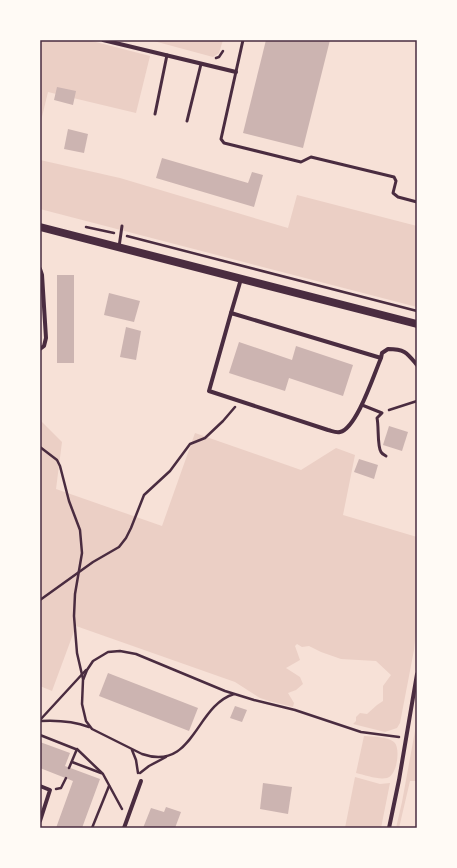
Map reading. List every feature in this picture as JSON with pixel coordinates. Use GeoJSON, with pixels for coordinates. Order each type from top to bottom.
{"type":"FeatureCollection","features":[{"type":"Feature","properties":{"kind":"main road"},"geometry":{"type":"LineString","coordinates":[[40,227],[417,324]]}},
{"type":"Feature","properties":{"kind":"street"},"geometry":{"type":"LineString","coordinates":[[103,40],[236,72]]}},
{"type":"Feature","properties":{"kind":"street"},"geometry":{"type":"LineString","coordinates":[[40,269],[42,275],[46,338],[44,346],[40,349]]}},
{"type":"Feature","properties":{"kind":"street"},"geometry":{"type":"LineString","coordinates":[[241,279],[209,391],[338,432],[343,431],[362,405],[382,354],[388,349],[397,349],[407,352],[417,365]]}},
{"type":"Feature","properties":{"kind":"street"},"geometry":{"type":"LineString","coordinates":[[231,313],[380,358]]}},
{"type":"Feature","properties":{"kind":"street"},"geometry":{"type":"LineString","coordinates":[[389,828],[399,780],[417,674]]}},
{"type":"Feature","properties":{"kind":"street"},"geometry":{"type":"LineString","coordinates":[[124,828],[140,781]]}},
{"type":"Feature","properties":{"kind":"street"},"geometry":{"type":"LineString","coordinates":[[40,786],[50,790],[40,821]]}},
{"type":"Feature","properties":{"kind":"lane"},"geometry":{"type":"LineString","coordinates":[[243,40],[221,139],[224,143],[301,162],[311,157],[394,177],[396,181],[393,193],[398,197],[417,202]]}},
{"type":"Feature","properties":{"kind":"lane"},"geometry":{"type":"LineString","coordinates":[[155,114],[167,55]]}},
{"type":"Feature","properties":{"kind":"lane"},"geometry":{"type":"LineString","coordinates":[[187,121],[201,64]]}},
{"type":"Feature","properties":{"kind":"lane"},"geometry":{"type":"LineString","coordinates":[[119,247],[122,226]]}},
{"type":"Feature","properties":{"kind":"lane"},"geometry":{"type":"LineString","coordinates":[[362,405],[382,413],[377,418],[379,426],[379,446],[381,452],[386,456]]}},
{"type":"Feature","properties":{"kind":"path"},"geometry":{"type":"LineString","coordinates":[[84,226],[417,311]]}},
{"type":"Feature","properties":{"kind":"path"},"geometry":{"type":"LineString","coordinates":[[382,413],[417,401]]}},
{"type":"Feature","properties":{"kind":"path"},"geometry":{"type":"LineString","coordinates":[[40,600],[93,562],[119,547],[131,528],[144,495],[170,471],[190,444],[205,438],[224,421],[240,402]]}},
{"type":"Feature","properties":{"kind":"path"},"geometry":{"type":"LineString","coordinates":[[40,447],[57,460],[69,501],[79,525],[83,548],[75,594],[74,622],[77,653],[83,680],[83,711],[87,723],[92,729]]}},
{"type":"Feature","properties":{"kind":"path"},"geometry":{"type":"LineString","coordinates":[[40,721],[90,665],[108,652],[120,651],[136,654],[234,694],[269,705],[295,710],[361,732],[406,738]]}},
{"type":"Feature","properties":{"kind":"path"},"geometry":{"type":"LineString","coordinates":[[83,680],[90,665]]}},
{"type":"Feature","properties":{"kind":"path"},"geometry":{"type":"LineString","coordinates":[[128,746],[134,753],[139,777],[144,770],[179,751],[188,743],[208,712],[227,696],[234,694]]}},
{"type":"Feature","properties":{"kind":"path"},"geometry":{"type":"LineString","coordinates":[[40,721],[67,721],[81,724],[146,756],[169,756]]}},
{"type":"Feature","properties":{"kind":"path"},"geometry":{"type":"LineString","coordinates":[[40,735],[77,749],[103,774],[127,819]]}},
{"type":"Feature","properties":{"kind":"path"},"geometry":{"type":"LineString","coordinates":[[69,768],[77,749]]}},
{"type":"Feature","properties":{"kind":"path"},"geometry":{"type":"LineString","coordinates":[[72,762],[103,774]]}},
{"type":"Feature","properties":{"kind":"path"},"geometry":{"type":"LineString","coordinates":[[50,790],[61,788],[66,778]]}},
{"type":"Feature","properties":{"kind":"path"},"geometry":{"type":"LineString","coordinates":[[92,828],[109,785]]}},
{"type":"Feature","properties":{"kind":"shaded area"},"geometry":{"type":"Polygon","coordinates":[[[40,40],[88,40],[150,56],[136,113],[48,92],[40,125],[40,40]]]}},
{"type":"Feature","properties":{"kind":"shaded area"},"geometry":{"type":"Polygon","coordinates":[[[150,40],[223,40],[219,53],[213,57],[150,40]]]}},
{"type":"Feature","properties":{"kind":"shaded area"},"geometry":{"type":"Polygon","coordinates":[[[40,160],[120,178],[288,228],[297,195],[417,226],[417,307],[40,209],[40,160]]]}},
{"type":"Feature","properties":{"kind":"shaded area"},"geometry":{"type":"Polygon","coordinates":[[[40,420],[62,442],[56,489],[162,526],[195,433],[301,470],[336,448],[355,455],[343,515],[417,537],[417,622],[414,650],[400,723],[397,728],[385,732],[353,724],[356,721],[356,717],[360,713],[367,714],[383,701],[383,686],[391,675],[376,661],[341,659],[309,646],[302,647],[297,644],[295,646],[300,660],[286,668],[300,677],[303,684],[296,690],[288,693],[294,703],[293,707],[260,698],[235,682],[76,626],[52,691],[40,686],[40,420]]]}},
{"type":"Feature","properties":{"kind":"shaded area"},"geometry":{"type":"Polygon","coordinates":[[[417,720],[417,781],[410,781],[399,828],[396,828],[402,802],[417,720]]]}},
{"type":"Feature","properties":{"kind":"shaded area"},"geometry":{"type":"Polygon","coordinates":[[[364,736],[380,737],[391,740],[396,745],[397,762],[393,772],[387,778],[372,777],[356,773],[364,736]]]}},
{"type":"Feature","properties":{"kind":"shaded area"},"geometry":{"type":"Polygon","coordinates":[[[355,777],[380,784],[390,783],[381,828],[345,828],[355,777]]]}},
{"type":"Feature","properties":{"kind":"building"},"geometry":{"type":"Polygon","coordinates":[[[266,40],[330,40],[303,148],[243,133],[266,40]]]}},
{"type":"Feature","properties":{"kind":"building"},"geometry":{"type":"Polygon","coordinates":[[[57,87],[76,91],[73,105],[54,100],[57,87]]]}},
{"type":"Feature","properties":{"kind":"building"},"geometry":{"type":"Polygon","coordinates":[[[68,129],[88,134],[84,153],[64,149],[68,129]]]}},
{"type":"Feature","properties":{"kind":"building"},"geometry":{"type":"Polygon","coordinates":[[[162,158],[248,183],[252,172],[263,175],[254,207],[156,178],[162,158]]]}},
{"type":"Feature","properties":{"kind":"building"},"geometry":{"type":"Polygon","coordinates":[[[57,275],[74,275],[74,363],[57,363],[57,275]]]}},
{"type":"Feature","properties":{"kind":"building"},"geometry":{"type":"Polygon","coordinates":[[[109,293],[140,301],[134,322],[104,315],[109,293]]]}},
{"type":"Feature","properties":{"kind":"building"},"geometry":{"type":"Polygon","coordinates":[[[126,327],[141,331],[136,360],[120,357],[126,327]]]}},
{"type":"Feature","properties":{"kind":"building"},"geometry":{"type":"Polygon","coordinates":[[[239,342],[292,360],[296,346],[353,365],[343,396],[289,378],[285,391],[229,373],[239,342]]]}},
{"type":"Feature","properties":{"kind":"building"},"geometry":{"type":"Polygon","coordinates":[[[389,426],[408,432],[402,451],[383,445],[389,426]]]}},
{"type":"Feature","properties":{"kind":"building"},"geometry":{"type":"Polygon","coordinates":[[[359,459],[378,465],[374,479],[354,472],[359,459]]]}},
{"type":"Feature","properties":{"kind":"building"},"geometry":{"type":"Polygon","coordinates":[[[108,673],[198,708],[189,731],[99,696],[108,673]]]}},
{"type":"Feature","properties":{"kind":"building"},"geometry":{"type":"Polygon","coordinates":[[[235,706],[247,710],[242,722],[230,718],[235,706]]]}},
{"type":"Feature","properties":{"kind":"building"},"geometry":{"type":"Polygon","coordinates":[[[40,742],[70,753],[65,766],[100,779],[82,828],[56,828],[73,781],[40,768],[40,742]]]}},
{"type":"Feature","properties":{"kind":"building"},"geometry":{"type":"Polygon","coordinates":[[[263,783],[292,787],[288,814],[260,809],[263,783]]]}},
{"type":"Feature","properties":{"kind":"building"},"geometry":{"type":"Polygon","coordinates":[[[166,807],[181,812],[175,828],[143,828],[151,808],[164,812],[166,807]]]}}]}
